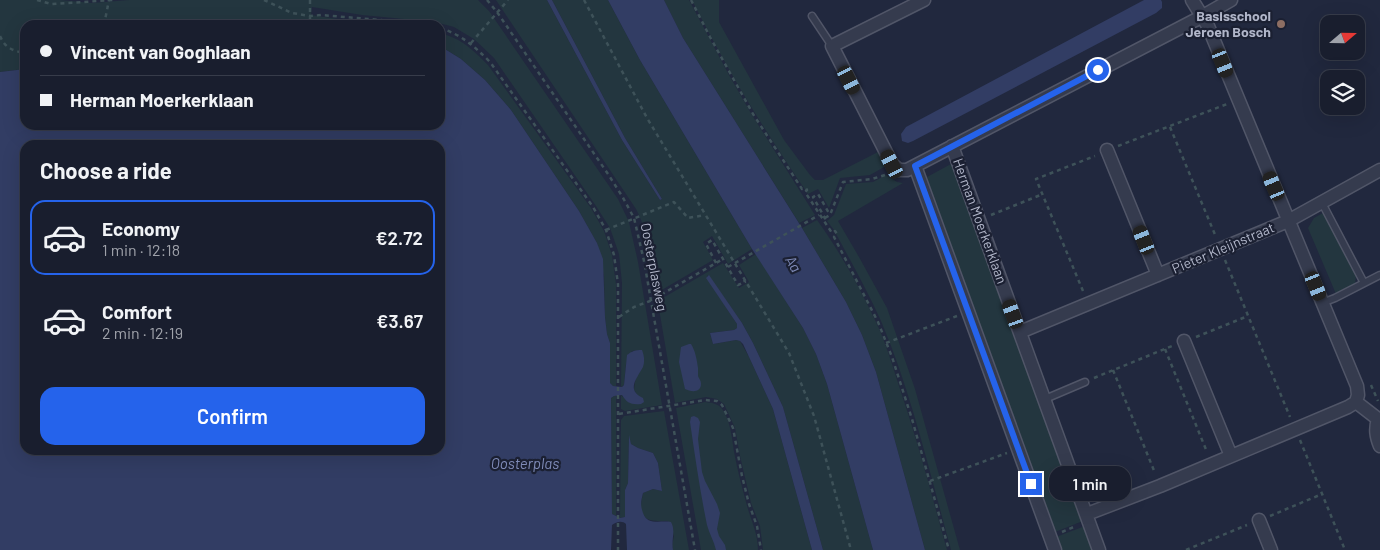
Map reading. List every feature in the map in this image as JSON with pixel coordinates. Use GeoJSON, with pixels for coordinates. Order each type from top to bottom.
{"type":"FeatureCollection","features":[{"type":"Feature","properties":{"kind":"street"},"geometry":{"type":"LineString","coordinates":[[924,0],[832,46],[892,164],[899,170],[907,170],[915,166],[1231,0]]}},
{"type":"Feature","properties":{"kind":"street"},"geometry":{"type":"LineString","coordinates":[[1088,518],[1348,407],[1356,402],[1358,395],[1357,386],[1208,26],[1192,0]]}},
{"type":"Feature","properties":{"kind":"street","name":"Herman Moerkerklaan"},"geometry":{"type":"LineString","coordinates":[[952,146],[1100,550]]}},
{"type":"Feature","properties":{"kind":"street","name":"Pieter Kleijnstraat"},"geometry":{"type":"LineString","coordinates":[[1107,150],[1158,275]]}},
{"type":"Feature","properties":{"kind":"street"},"geometry":{"type":"LineString","coordinates":[[915,166],[1055,550]]}},
{"type":"Feature","properties":{"kind":"street","name":"Pieter Kleijnstraat"},"geometry":{"type":"LineString","coordinates":[[1020,332],[1288,221],[1380,170]]}},
{"type":"Feature","properties":{"kind":"street"},"geometry":{"type":"LineString","coordinates":[[1184,342],[1231,456]]}},
{"type":"Feature","properties":{"kind":"street"},"geometry":{"type":"LineString","coordinates":[[1356,402],[1379,418],[1375,428],[1380,446]]}},
{"type":"Feature","properties":{"kind":"street"},"geometry":{"type":"LineString","coordinates":[[1259,520],[1271,550]]}},
{"type":"Feature","properties":{"kind":"lane"},"geometry":{"type":"LineString","coordinates":[[812,16],[832,46]]}},
{"type":"Feature","properties":{"kind":"lane"},"geometry":{"type":"LineString","coordinates":[[1322,203],[1364,283]]}},
{"type":"Feature","properties":{"kind":"lane"},"geometry":{"type":"LineString","coordinates":[[1322,303],[1380,275]]}},
{"type":"Feature","properties":{"kind":"lane"},"geometry":{"type":"LineString","coordinates":[[1044,399],[1085,382]]}},
{"type":"Feature","properties":{"kind":"path"},"geometry":{"type":"LineString","coordinates":[[38,0],[51,4],[114,0]]}},
{"type":"Feature","properties":{"kind":"path"},"geometry":{"type":"LineString","coordinates":[[105,20],[108,0]]}},
{"type":"Feature","properties":{"kind":"path"},"geometry":{"type":"LineString","coordinates":[[264,0],[292,13],[310,16],[381,20]]}},
{"type":"Feature","properties":{"kind":"path"},"geometry":{"type":"LineString","coordinates":[[310,0],[310,20]]}},
{"type":"Feature","properties":{"kind":"path","name":"Oosterplasweg"},"geometry":{"type":"LineString","coordinates":[[487,0],[608,174],[634,218],[644,261],[695,550]]}},
{"type":"Feature","properties":{"kind":"path"},"geometry":{"type":"LineString","coordinates":[[471,43],[508,0]]}},
{"type":"Feature","properties":{"kind":"path"},"geometry":{"type":"LineString","coordinates":[[584,0],[647,118],[789,353],[814,416],[852,550]]}},
{"type":"Feature","properties":{"kind":"path"},"geometry":{"type":"LineString","coordinates":[[691,0],[753,114],[802,189],[806,188],[805,192],[819,215],[824,219]]}},
{"type":"Feature","properties":{"kind":"path"},"geometry":{"type":"LineString","coordinates":[[445,30],[471,43],[490,62],[594,207],[606,230],[614,255],[618,284],[618,550]]}},
{"type":"Feature","properties":{"kind":"path"},"geometry":{"type":"LineString","coordinates":[[0,36],[3,43],[14,52],[20,53]]}},
{"type":"Feature","properties":{"kind":"path"},"geometry":{"type":"LineString","coordinates":[[1170,127],[1345,550]]}},
{"type":"Feature","properties":{"kind":"path"},"geometry":{"type":"LineString","coordinates":[[824,219],[830,215],[843,182],[872,179],[899,170]]}},
{"type":"Feature","properties":{"kind":"path"},"geometry":{"type":"LineString","coordinates":[[830,215],[818,194],[813,197],[832,233],[835,231],[837,234],[834,237],[878,322],[909,410],[949,550]]}},
{"type":"Feature","properties":{"kind":"path"},"geometry":{"type":"LineString","coordinates":[[989,216],[1043,194]]}},
{"type":"Feature","properties":{"kind":"path"},"geometry":{"type":"LineString","coordinates":[[606,230],[674,202],[688,218],[705,215]]}},
{"type":"Feature","properties":{"kind":"path"},"geometry":{"type":"LineString","coordinates":[[728,267],[819,215]]}},
{"type":"Feature","properties":{"kind":"path"},"geometry":{"type":"LineString","coordinates":[[716,263],[706,244],[712,240],[738,285],[745,282],[735,263]]}},
{"type":"Feature","properties":{"kind":"path"},"geometry":{"type":"LineString","coordinates":[[619,317],[723,259]]}},
{"type":"Feature","properties":{"kind":"path"},"geometry":{"type":"LineString","coordinates":[[886,343],[968,312]]}},
{"type":"Feature","properties":{"kind":"path"},"geometry":{"type":"LineString","coordinates":[[1085,382],[1248,316]]}},
{"type":"Feature","properties":{"kind":"path"},"geometry":{"type":"LineString","coordinates":[[1165,349],[1212,464]]}},
{"type":"Feature","properties":{"kind":"path"},"geometry":{"type":"LineString","coordinates":[[1113,370],[1160,486]]}},
{"type":"Feature","properties":{"kind":"path"},"geometry":{"type":"LineString","coordinates":[[619,414],[705,400],[717,401],[722,405],[734,428],[742,476],[757,526],[760,550]]}},
{"type":"Feature","properties":{"kind":"path"},"geometry":{"type":"LineString","coordinates":[[930,481],[1018,449]]}},
{"type":"Feature","properties":{"kind":"path"},"geometry":{"type":"LineString","coordinates":[[1050,536],[1088,518]]}},
{"type":"Feature","properties":{"kind":"shaded area"},"geometry":{"type":"Polygon","coordinates":[[[0,0],[60,0],[92,3],[129,0],[478,0],[489,11],[618,199],[629,222],[638,262],[662,405],[625,411],[621,409],[621,395],[623,397],[638,396],[634,390],[637,375],[640,372],[642,350],[632,351],[626,364],[624,385],[621,387],[622,283],[619,254],[610,228],[494,58],[474,39],[454,27],[445,25],[445,20],[414,20],[362,15],[312,7],[311,15],[344,20],[20,20],[20,70],[0,72],[0,0]]]}},
{"type":"Feature","properties":{"kind":"shaded area"},"geometry":{"type":"Polygon","coordinates":[[[496,0],[547,0],[622,140],[660,200],[662,199],[625,138],[552,0],[608,0],[640,60],[752,249],[728,264],[712,236],[703,242],[713,260],[656,292],[654,290],[644,228],[636,209],[496,0]]]}},
{"type":"Feature","properties":{"kind":"shaded area"},"geometry":{"type":"Polygon","coordinates":[[[664,0],[689,0],[752,115],[815,215],[799,223],[683,38],[664,0]]]}},
{"type":"Feature","properties":{"kind":"shaded area"},"geometry":{"type":"Polygon","coordinates":[[[692,0],[719,0],[719,22],[784,140],[815,180],[823,180],[878,152],[886,166],[870,175],[840,178],[829,208],[818,189],[808,194],[747,99],[718,50],[692,0]]]}},
{"type":"Feature","properties":{"kind":"shaded area"},"geometry":{"type":"Polygon","coordinates":[[[445,35],[466,45],[488,65],[591,208],[604,231],[612,255],[616,284],[616,386],[610,383],[610,343],[605,317],[604,276],[597,243],[579,211],[511,110],[485,80],[461,59],[445,49],[445,35]]]}},
{"type":"Feature","properties":{"kind":"shaded area"},"geometry":{"type":"Polygon","coordinates":[[[951,164],[954,166],[1083,521],[1055,532],[928,183],[927,177],[951,164]]]}},
{"type":"Feature","properties":{"kind":"shaded area"},"geometry":{"type":"Polygon","coordinates":[[[886,175],[897,182],[903,183],[838,221],[887,308],[915,389],[960,550],[951,550],[911,405],[881,321],[834,230],[827,221],[834,215],[846,184],[873,182],[886,175]]]}},
{"type":"Feature","properties":{"kind":"shaded area"},"geometry":{"type":"Polygon","coordinates":[[[1323,213],[1356,275],[1355,284],[1336,294],[1308,228],[1314,218],[1323,213]]]}},
{"type":"Feature","properties":{"kind":"shaded area"},"geometry":{"type":"Polygon","coordinates":[[[817,220],[834,244],[856,282],[883,338],[913,429],[947,550],[925,550],[876,372],[862,335],[846,302],[802,228],[817,220]]]}},
{"type":"Feature","properties":{"kind":"shaded area"},"geometry":{"type":"Polygon","coordinates":[[[756,254],[803,328],[816,354],[827,384],[873,550],[823,550],[783,407],[742,323],[708,275],[707,278],[737,324],[737,328],[734,330],[710,333],[713,344],[740,341],[749,357],[773,409],[812,550],[763,550],[760,526],[751,503],[735,428],[724,404],[717,399],[706,397],[675,403],[658,303],[661,299],[723,263],[739,288],[749,282],[739,265],[756,254]]]}},
{"type":"Feature","properties":{"kind":"shaded area"},"geometry":{"type":"Polygon","coordinates":[[[616,396],[616,516],[612,514],[611,398],[616,396]]]}},
{"type":"Feature","properties":{"kind":"shaded area"},"geometry":{"type":"Polygon","coordinates":[[[705,402],[714,403],[721,407],[729,423],[737,468],[755,532],[758,550],[701,550],[676,408],[705,402]]]}},
{"type":"Feature","properties":{"kind":"shaded area"},"geometry":{"type":"Polygon","coordinates":[[[664,411],[689,550],[673,550],[674,536],[668,521],[653,521],[644,517],[641,508],[643,493],[653,489],[662,491],[658,463],[653,453],[631,444],[629,437],[625,517],[620,518],[621,420],[624,416],[664,411]]]}},
{"type":"Feature","properties":{"kind":"shaded area"},"geometry":{"type":"Polygon","coordinates":[[[1085,526],[1094,550],[1061,550],[1056,537],[1085,526]]]}},
{"type":"Feature","properties":{"kind":"water"},"geometry":{"type":"Polygon","coordinates":[[[547,0],[552,0],[625,138],[662,199],[660,200],[622,140],[547,0]]]}},
{"type":"Feature","properties":{"kind":"water","name":"Aa"},"geometry":{"type":"Polygon","coordinates":[[[608,0],[664,0],[683,38],[846,302],[862,335],[876,372],[925,550],[873,550],[827,384],[816,354],[803,328],[752,249],[640,60],[608,0]]]}},
{"type":"Feature","properties":{"kind":"water"},"geometry":{"type":"Polygon","coordinates":[[[1144,0],[1161,0],[1162,8],[1156,13],[913,141],[908,143],[902,141],[901,134],[906,127],[1144,0]]]}},
{"type":"Feature","properties":{"kind":"water","name":"Oosterplas"},"geometry":{"type":"Polygon","coordinates":[[[445,49],[461,59],[485,80],[511,110],[579,211],[597,243],[603,259],[605,317],[610,343],[610,383],[613,386],[622,387],[624,385],[627,355],[634,351],[642,350],[644,358],[643,367],[634,383],[634,387],[644,402],[632,404],[622,395],[611,398],[612,514],[620,518],[625,517],[629,435],[631,444],[653,453],[658,463],[662,491],[653,489],[643,493],[641,507],[648,520],[671,522],[673,550],[627,550],[626,524],[617,522],[612,525],[611,550],[0,550],[0,72],[20,70],[20,130],[445,130],[445,49]]]}},
{"type":"Feature","properties":{"kind":"water"},"geometry":{"type":"Polygon","coordinates":[[[709,275],[742,323],[783,407],[823,550],[812,550],[773,409],[743,344],[736,340],[713,344],[710,333],[734,330],[737,328],[737,324],[706,278],[709,275]]]}},
{"type":"Feature","properties":{"kind":"water"},"geometry":{"type":"Polygon","coordinates":[[[691,344],[695,352],[698,376],[701,383],[701,387],[695,391],[685,389],[679,362],[681,347],[691,344]]]}},
{"type":"Feature","properties":{"kind":"water"},"geometry":{"type":"Polygon","coordinates":[[[694,416],[700,422],[698,439],[702,472],[720,513],[717,529],[726,550],[716,550],[707,525],[690,422],[691,417],[694,416]]]}},
{"type":"Feature","properties":{"kind":"place","name":"Basisschool Jeroen Bosch"},"geometry":{"type":"Point","coordinates":[1281,24]}},
{"type":"Feature","properties":{"kind":"route"},"geometry":{"type":"LineString","coordinates":[[1031,484],[915,166],[1098,70]]}}]}
